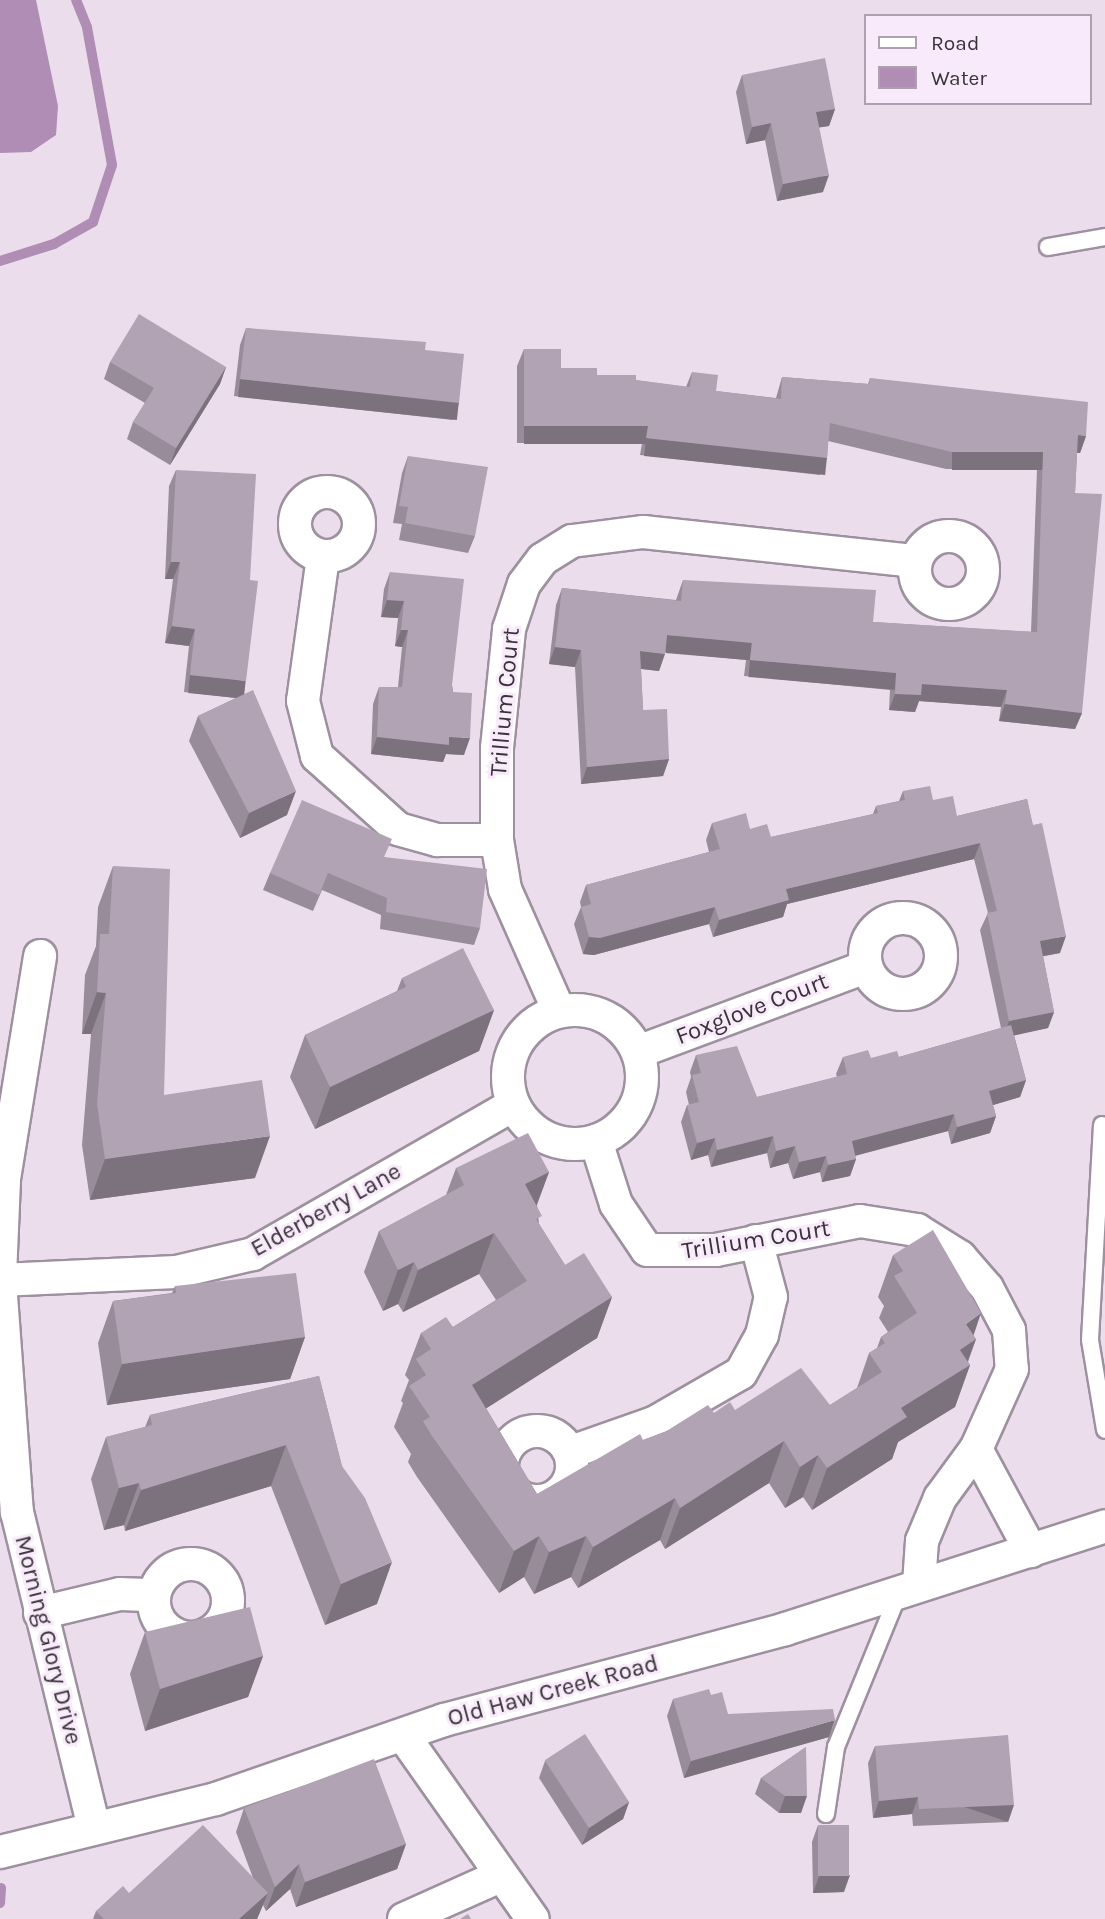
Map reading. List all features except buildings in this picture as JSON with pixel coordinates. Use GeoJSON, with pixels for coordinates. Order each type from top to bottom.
{"type":"FeatureCollection","features":[{"type":"Feature","properties":{"kind":"street","name":"Trillium Court"},"geometry":{"type":"LineString","coordinates":[[559,1011],[505,889],[497,840],[497,748],[509,629],[524,584],[543,559],[572,541],[643,532],[915,561]]}},
{"type":"Feature","properties":{"kind":"street"},"geometry":{"type":"LineString","coordinates":[[323,557],[303,701],[317,756],[398,828],[436,840],[497,840]]}},
{"type":"Feature","properties":{"kind":"street","name":"Morning Glory Drive"},"geometry":{"type":"LineString","coordinates":[[40,956],[4,1179],[0,1279],[17,1512],[94,1828]]}},
{"type":"Feature","properties":{"kind":"street","name":"Foxglove Court"},"geometry":{"type":"LineString","coordinates":[[638,1052],[865,967]]}},
{"type":"Feature","properties":{"kind":"street"},"geometry":{"type":"LineString","coordinates":[[559,1011],[607,1016],[638,1052],[641,1095],[631,1115],[596,1141],[548,1139],[513,1105],[508,1066],[514,1047],[525,1030],[559,1011]]}},
{"type":"Feature","properties":{"kind":"street","name":"Elderberry Lane"},"geometry":{"type":"LineString","coordinates":[[0,1279],[176,1272],[253,1254],[513,1105]]}},
{"type":"Feature","properties":{"kind":"street","name":"Trillium Court"},"geometry":{"type":"LineString","coordinates":[[596,1141],[616,1203],[647,1250],[680,1255],[860,1221],[917,1230],[960,1257],[987,1288],[1009,1330],[1012,1369],[976,1449],[940,1498],[922,1541],[910,1587]]}},
{"type":"Feature","properties":{"kind":"street"},"geometry":{"type":"LineString","coordinates":[[571,1452],[654,1423],[741,1373],[762,1335],[771,1297],[757,1241]]}},
{"type":"Feature","properties":{"kind":"street"},"geometry":{"type":"LineString","coordinates":[[976,1449],[1031,1551]]}},
{"type":"Feature","properties":{"kind":"street","name":"Old Haw Creek Road"},"geometry":{"type":"LineString","coordinates":[[0,1852],[216,1799],[403,1735],[785,1629],[1105,1526]]}},
{"type":"Feature","properties":{"kind":"street"},"geometry":{"type":"LineString","coordinates":[[40,1613],[120,1594],[153,1595]]}},
{"type":"Feature","properties":{"kind":"street"},"geometry":{"type":"LineString","coordinates":[[403,1735],[500,1876],[533,1919]]}},
{"type":"Feature","properties":{"kind":"street"},"geometry":{"type":"LineString","coordinates":[[404,1919],[500,1876]]}},
{"type":"Feature","properties":{"kind":"lane"},"geometry":{"type":"LineString","coordinates":[[1048,247],[1105,237]]}},
{"type":"Feature","properties":{"kind":"lane"},"geometry":{"type":"LineString","coordinates":[[1102,1125],[1090,1340],[1105,1430]]}},
{"type":"Feature","properties":{"kind":"lane"},"geometry":{"type":"LineString","coordinates":[[826,1814],[836,1747],[910,1587]]}},
{"type":"Feature","properties":{"kind":"water"},"geometry":{"type":"Polygon","coordinates":[[[0,0],[36,0],[58,106],[56,135],[31,152],[0,153],[0,0]]]}},
{"type":"Feature","properties":{"kind":"waterway"},"geometry":{"type":"LineString","coordinates":[[0,261],[54,244],[93,222],[112,165],[87,27],[76,0]]}},
{"type":"Feature","properties":{"kind":"waterway"},"geometry":{"type":"LineString","coordinates":[[0,1903],[1,1888]]}}]}
